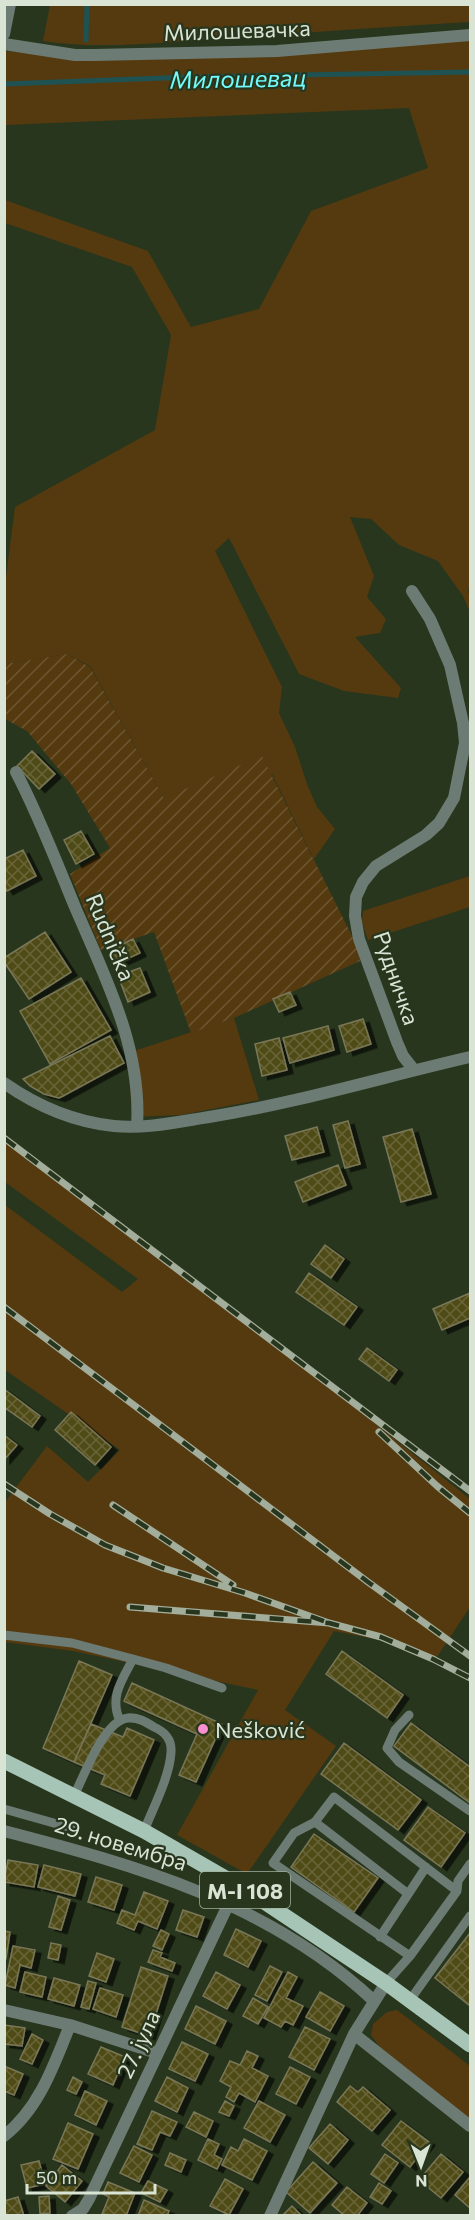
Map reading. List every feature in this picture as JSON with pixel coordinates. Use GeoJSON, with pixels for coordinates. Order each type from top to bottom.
{"type":"FeatureCollection","features":[{"type":"Feature","properties":{"kind":"main road","name":"M-I 108"},"geometry":{"type":"LineString","coordinates":[[4,1761],[144,1831],[243,1888],[470,2042]]}},
{"type":"Feature","properties":{"kind":"street"},"geometry":{"type":"LineString","coordinates":[[4,34],[10,4]]}},
{"type":"Feature","properties":{"kind":"street","name":"Милошевачка"},"geometry":{"type":"LineString","coordinates":[[4,45],[75,54],[117,55],[277,51],[471,35]]}},
{"type":"Feature","properties":{"kind":"street","name":"Рудничка"},"geometry":{"type":"LineString","coordinates":[[412,591],[430,619],[450,665],[463,723],[465,743],[454,798],[440,823],[426,836],[376,866],[363,882],[356,897],[355,916],[359,939],[397,1042],[403,1056],[414,1070]]}},
{"type":"Feature","properties":{"kind":"street","name":"Rudnička"},"geometry":{"type":"LineString","coordinates":[[16,772],[37,812],[118,1008],[135,1072],[138,1103],[137,1126]]}},
{"type":"Feature","properties":{"kind":"street"},"geometry":{"type":"LineString","coordinates":[[4,1083],[35,1103],[71,1117],[115,1126],[137,1126],[170,1124],[265,1108],[471,1057]]}},
{"type":"Feature","properties":{"kind":"street","name":"29. новембра"},"geometry":{"type":"LineString","coordinates":[[4,1831],[135,1868],[192,1887],[229,1903],[300,1942],[349,1977],[373,2000]]}},
{"type":"Feature","properties":{"kind":"street","name":"27. јула"},"geometry":{"type":"LineString","coordinates":[[72,2216],[86,2212],[157,2052],[229,1903],[243,1888]]}},
{"type":"Feature","properties":{"kind":"street"},"geometry":{"type":"LineString","coordinates":[[270,2216],[354,2034],[373,2000],[386,1983]]}},
{"type":"Feature","properties":{"kind":"street"},"geometry":{"type":"LineString","coordinates":[[4,2010],[70,2025],[157,2052]]}},
{"type":"Feature","properties":{"kind":"street"},"geometry":{"type":"LineString","coordinates":[[4,2136],[16,2127],[36,2100],[70,2025]]}},
{"type":"Feature","properties":{"kind":"street"},"geometry":{"type":"LineString","coordinates":[[354,2034],[471,2126]]}},
{"type":"Feature","properties":{"kind":"lane"},"geometry":{"type":"LineString","coordinates":[[4,1635],[72,1642],[166,1668],[222,1688]]}},
{"type":"Feature","properties":{"kind":"lane"},"geometry":{"type":"LineString","coordinates":[[120,1721],[114,1708],[116,1696],[133,1659]]}},
{"type":"Feature","properties":{"kind":"lane"},"geometry":{"type":"LineString","coordinates":[[409,1715],[394,1730],[387,1748],[399,1762],[471,1811]]}},
{"type":"Feature","properties":{"kind":"lane"},"geometry":{"type":"LineString","coordinates":[[74,1796],[103,1738],[114,1723],[127,1718],[141,1719],[164,1732],[170,1741],[171,1753],[144,1831]]}},
{"type":"Feature","properties":{"kind":"lane"},"geometry":{"type":"LineString","coordinates":[[410,1956],[273,1863],[294,1833],[315,1822],[334,1797],[457,1891]]}},
{"type":"Feature","properties":{"kind":"lane"},"geometry":{"type":"LineString","coordinates":[[4,1809],[75,1829]]}},
{"type":"Feature","properties":{"kind":"lane"},"geometry":{"type":"LineString","coordinates":[[315,1822],[407,1893]]}},
{"type":"Feature","properties":{"kind":"lane"},"geometry":{"type":"LineString","coordinates":[[386,1983],[410,1956],[457,1891],[458,1881],[471,1864]]}},
{"type":"Feature","properties":{"kind":"lane"},"geometry":{"type":"LineString","coordinates":[[380,1936],[426,1867]]}},
{"type":"Feature","properties":{"kind":"lane"},"geometry":{"type":"LineString","coordinates":[[410,2000],[471,1916]]}},
{"type":"Feature","properties":{"kind":"shaded area"},"geometry":{"type":"Polygon","coordinates":[[[470,4],[470,22],[159,43],[89,45],[43,41],[50,5],[470,4]]]}},
{"type":"Feature","properties":{"kind":"shaded area"},"geometry":{"type":"Polygon","coordinates":[[[470,34],[470,586],[468,591],[470,612],[463,596],[438,561],[399,545],[371,519],[350,517],[374,576],[367,597],[386,619],[380,633],[355,637],[401,688],[398,698],[344,691],[299,674],[229,538],[215,551],[282,687],[279,713],[295,747],[307,784],[317,807],[335,829],[314,859],[272,774],[164,798],[90,666],[67,654],[5,664],[5,585],[15,507],[155,430],[171,335],[132,267],[5,223],[5,200],[148,251],[191,327],[259,309],[311,211],[428,168],[409,108],[5,125],[5,51],[56,56],[310,48],[470,34]]]}},
{"type":"Feature","properties":{"kind":"shaded area"},"geometry":{"type":"Polygon","coordinates":[[[67,654],[90,667],[164,798],[262,756],[356,944],[360,961],[234,1018],[191,1033],[154,932],[101,950],[70,874],[110,848],[71,784],[27,731],[5,719],[5,664],[67,654]]]}},
{"type":"Feature","properties":{"kind":"shaded area"},"geometry":{"type":"Polygon","coordinates":[[[470,876],[470,907],[368,940],[362,922],[363,911],[470,876]]]}},
{"type":"Feature","properties":{"kind":"shaded area"},"geometry":{"type":"Polygon","coordinates":[[[234,1018],[259,1100],[181,1115],[132,1117],[128,1053],[234,1018]]]}},
{"type":"Feature","properties":{"kind":"shaded area"},"geometry":{"type":"Polygon","coordinates":[[[4,1140],[260,1332],[470,1499],[470,1607],[433,1663],[380,1640],[334,1631],[285,1710],[336,1746],[247,1874],[177,1835],[258,1690],[73,1651],[5,1642],[5,1502],[47,1446],[88,1482],[120,1450],[5,1370],[5,1205],[122,1292],[138,1279],[5,1182],[4,1140]]]}},
{"type":"Feature","properties":{"kind":"shaded area"},"geometry":{"type":"Polygon","coordinates":[[[397,2010],[470,2066],[470,2122],[382,2050],[371,2035],[373,2024],[387,2012],[397,2010]]]}},
{"type":"Feature","properties":{"kind":"building"},"geometry":{"type":"Polygon","coordinates":[[[32,751],[55,774],[39,789],[17,766],[32,751]]]}},
{"type":"Feature","properties":{"kind":"building"},"geometry":{"type":"Polygon","coordinates":[[[81,831],[94,854],[76,864],[64,840],[81,831]]]}},
{"type":"Feature","properties":{"kind":"building"},"geometry":{"type":"Polygon","coordinates":[[[23,850],[36,876],[7,891],[4,886],[4,859],[23,850]]]}},
{"type":"Feature","properties":{"kind":"building"},"geometry":{"type":"Polygon","coordinates":[[[45,932],[71,972],[29,999],[4,962],[4,958],[45,932]]]}},
{"type":"Feature","properties":{"kind":"building"},"geometry":{"type":"Polygon","coordinates":[[[133,939],[140,953],[116,964],[109,950],[133,939]]]}},
{"type":"Feature","properties":{"kind":"building"},"geometry":{"type":"Polygon","coordinates":[[[140,968],[150,992],[128,1002],[118,976],[140,968]]]}},
{"type":"Feature","properties":{"kind":"building"},"geometry":{"type":"Polygon","coordinates":[[[81,978],[111,1030],[50,1064],[20,1011],[81,978]]]}},
{"type":"Feature","properties":{"kind":"building"},"geometry":{"type":"Polygon","coordinates":[[[290,992],[296,1005],[279,1012],[273,999],[290,992]]]}},
{"type":"Feature","properties":{"kind":"building"},"geometry":{"type":"Polygon","coordinates":[[[363,1019],[371,1044],[347,1052],[339,1026],[363,1019]]]}},
{"type":"Feature","properties":{"kind":"building"},"geometry":{"type":"Polygon","coordinates":[[[328,1026],[334,1050],[290,1063],[283,1038],[328,1026]]]}},
{"type":"Feature","properties":{"kind":"building"},"geometry":{"type":"Polygon","coordinates":[[[110,1036],[124,1063],[59,1098],[44,1094],[23,1079],[110,1036]]]}},
{"type":"Feature","properties":{"kind":"building"},"geometry":{"type":"Polygon","coordinates":[[[279,1038],[287,1070],[262,1076],[255,1044],[279,1038]]]}},
{"type":"Feature","properties":{"kind":"building"},"geometry":{"type":"Polygon","coordinates":[[[348,1121],[360,1164],[345,1168],[333,1125],[348,1121]]]}},
{"type":"Feature","properties":{"kind":"building"},"geometry":{"type":"Polygon","coordinates":[[[317,1127],[324,1152],[292,1160],[285,1136],[317,1127]]]}},
{"type":"Feature","properties":{"kind":"building"},"geometry":{"type":"Polygon","coordinates":[[[412,1129],[431,1194],[401,1202],[383,1137],[412,1129]]]}},
{"type":"Feature","properties":{"kind":"building"},"geometry":{"type":"Polygon","coordinates":[[[338,1165],[346,1185],[303,1202],[295,1182],[338,1165]]]}},
{"type":"Feature","properties":{"kind":"building"},"geometry":{"type":"Polygon","coordinates":[[[325,1245],[344,1259],[331,1278],[311,1264],[325,1245]]]}},
{"type":"Feature","properties":{"kind":"building"},"geometry":{"type":"Polygon","coordinates":[[[309,1273],[357,1307],[344,1325],[296,1292],[309,1273]]]}},
{"type":"Feature","properties":{"kind":"building"},"geometry":{"type":"Polygon","coordinates":[[[470,1293],[470,1318],[442,1330],[433,1309],[470,1293]]]}},
{"type":"Feature","properties":{"kind":"building"},"geometry":{"type":"Polygon","coordinates":[[[367,1348],[397,1370],[389,1381],[359,1359],[367,1348]]]}},
{"type":"Feature","properties":{"kind":"building"},"geometry":{"type":"Polygon","coordinates":[[[4,1389],[40,1416],[32,1427],[4,1407],[4,1389]]]}},
{"type":"Feature","properties":{"kind":"building"},"geometry":{"type":"Polygon","coordinates":[[[71,1412],[111,1447],[95,1465],[55,1430],[71,1412]]]}},
{"type":"Feature","properties":{"kind":"building"},"geometry":{"type":"Polygon","coordinates":[[[4,1435],[17,1445],[4,1460],[4,1435]]]}},
{"type":"Feature","properties":{"kind":"building"},"geometry":{"type":"Polygon","coordinates":[[[342,1651],[403,1695],[387,1718],[326,1674],[342,1651]]]}},
{"type":"Feature","properties":{"kind":"building"},"geometry":{"type":"Polygon","coordinates":[[[79,1661],[112,1675],[74,1762],[43,1748],[79,1661]]]}},
{"type":"Feature","properties":{"kind":"building","name":"Nešković"},"geometry":{"type":"Polygon","coordinates":[[[132,1683],[222,1724],[196,1782],[179,1775],[197,1734],[124,1701],[132,1683]]]}},
{"type":"Feature","properties":{"kind":"building"},"geometry":{"type":"Polygon","coordinates":[[[411,1723],[470,1767],[470,1803],[394,1746],[411,1723]]]}},
{"type":"Feature","properties":{"kind":"building"},"geometry":{"type":"Polygon","coordinates":[[[91,1724],[123,1737],[127,1728],[154,1740],[130,1796],[101,1784],[105,1775],[74,1762],[91,1724]]]}},
{"type":"Feature","properties":{"kind":"building"},"geometry":{"type":"Polygon","coordinates":[[[344,1743],[421,1800],[398,1830],[321,1774],[344,1743]]]}},
{"type":"Feature","properties":{"kind":"building"},"geometry":{"type":"Polygon","coordinates":[[[428,1807],[465,1833],[441,1867],[404,1840],[428,1807]]]}},
{"type":"Feature","properties":{"kind":"building"},"geometry":{"type":"Polygon","coordinates":[[[314,1834],[378,1878],[354,1912],[291,1867],[314,1834]]]}},
{"type":"Feature","properties":{"kind":"building"},"geometry":{"type":"Polygon","coordinates":[[[8,1860],[38,1865],[34,1887],[4,1882],[8,1860]]]}},
{"type":"Feature","properties":{"kind":"building"},"geometry":{"type":"Polygon","coordinates":[[[44,1865],[81,1874],[75,1896],[38,1887],[44,1865]]]}},
{"type":"Feature","properties":{"kind":"building"},"geometry":{"type":"Polygon","coordinates":[[[96,1877],[122,1885],[114,1910],[88,1902],[96,1877]]]}},
{"type":"Feature","properties":{"kind":"building"},"geometry":{"type":"Polygon","coordinates":[[[144,1892],[168,1901],[157,1929],[138,1921],[134,1930],[117,1923],[122,1910],[135,1915],[144,1892]]]}},
{"type":"Feature","properties":{"kind":"building"},"geometry":{"type":"Polygon","coordinates":[[[58,1896],[70,1900],[61,1930],[49,1927],[58,1896]]]}},
{"type":"Feature","properties":{"kind":"building"},"geometry":{"type":"Polygon","coordinates":[[[183,1910],[204,1917],[197,1937],[176,1930],[183,1910]]]}},
{"type":"Feature","properties":{"kind":"building"},"geometry":{"type":"Polygon","coordinates":[[[236,1929],[261,1941],[248,1967],[224,1955],[236,1929]]]}},
{"type":"Feature","properties":{"kind":"building"},"geometry":{"type":"Polygon","coordinates":[[[161,1930],[169,1934],[162,1950],[153,1946],[161,1930]]]}},
{"type":"Feature","properties":{"kind":"building"},"geometry":{"type":"Polygon","coordinates":[[[4,1931],[10,1932],[6,1959],[4,1959],[4,1931]]]}},
{"type":"Feature","properties":{"kind":"building"},"geometry":{"type":"Polygon","coordinates":[[[470,1933],[470,2006],[435,1978],[470,1933]]]}},
{"type":"Feature","properties":{"kind":"building"},"geometry":{"type":"Polygon","coordinates":[[[51,1943],[61,1945],[58,1960],[48,1958],[51,1943]]]}},
{"type":"Feature","properties":{"kind":"building"},"geometry":{"type":"Polygon","coordinates":[[[13,1946],[35,1950],[31,1968],[20,1965],[15,1988],[5,1985],[13,1946]]]}},
{"type":"Feature","properties":{"kind":"building"},"geometry":{"type":"Polygon","coordinates":[[[153,1950],[162,1953],[160,1957],[175,1963],[172,1971],[148,1962],[153,1950]]]}},
{"type":"Feature","properties":{"kind":"building"},"geometry":{"type":"Polygon","coordinates":[[[97,1953],[114,1959],[106,1982],[89,1976],[97,1953]]]}},
{"type":"Feature","properties":{"kind":"building"},"geometry":{"type":"Polygon","coordinates":[[[270,1966],[282,1972],[267,2001],[255,1995],[270,1966]]]}},
{"type":"Feature","properties":{"kind":"building"},"geometry":{"type":"Polygon","coordinates":[[[141,1967],[168,1976],[149,2036],[122,2027],[141,1967]]]}},
{"type":"Feature","properties":{"kind":"building"},"geometry":{"type":"Polygon","coordinates":[[[25,1972],[46,1977],[42,1997],[20,1992],[25,1972]]]}},
{"type":"Feature","properties":{"kind":"building"},"geometry":{"type":"Polygon","coordinates":[[[216,1972],[240,1985],[227,2009],[203,1996],[216,1972]]]}},
{"type":"Feature","properties":{"kind":"building"},"geometry":{"type":"Polygon","coordinates":[[[288,1972],[297,1977],[286,1998],[303,2006],[293,2025],[285,2021],[281,2027],[264,2018],[288,1972]]]}},
{"type":"Feature","properties":{"kind":"building"},"geometry":{"type":"Polygon","coordinates":[[[54,1978],[80,1985],[74,2006],[48,1999],[54,1978]]]}},
{"type":"Feature","properties":{"kind":"building"},"geometry":{"type":"Polygon","coordinates":[[[88,1981],[96,1983],[89,2009],[81,2007],[88,1981]]]}},
{"type":"Feature","properties":{"kind":"building"},"geometry":{"type":"Polygon","coordinates":[[[100,1988],[123,1995],[116,2017],[93,2009],[100,1988]]]}},
{"type":"Feature","properties":{"kind":"building"},"geometry":{"type":"Polygon","coordinates":[[[320,1992],[344,2006],[330,2031],[306,2017],[320,1992]]]}},
{"type":"Feature","properties":{"kind":"building"},"geometry":{"type":"Polygon","coordinates":[[[253,1998],[268,2007],[258,2024],[243,2016],[253,1998]]]}},
{"type":"Feature","properties":{"kind":"building"},"geometry":{"type":"Polygon","coordinates":[[[196,2006],[226,2021],[215,2044],[185,2029],[196,2006]]]}},
{"type":"Feature","properties":{"kind":"building"},"geometry":{"type":"Polygon","coordinates":[[[4,2025],[25,2028],[22,2046],[4,2044],[4,2025]]]}},
{"type":"Feature","properties":{"kind":"building"},"geometry":{"type":"Polygon","coordinates":[[[305,2027],[330,2039],[314,2070],[289,2057],[305,2027]]]}},
{"type":"Feature","properties":{"kind":"building"},"geometry":{"type":"Polygon","coordinates":[[[32,2034],[43,2040],[32,2064],[20,2059],[32,2034]]]}},
{"type":"Feature","properties":{"kind":"building"},"geometry":{"type":"Polygon","coordinates":[[[182,2042],[208,2054],[195,2081],[169,2069],[182,2042]]]}},
{"type":"Feature","properties":{"kind":"building"},"geometry":{"type":"Polygon","coordinates":[[[101,2047],[125,2057],[113,2085],[88,2074],[101,2047]]]}},
{"type":"Feature","properties":{"kind":"building"},"geometry":{"type":"Polygon","coordinates":[[[247,2051],[258,2056],[252,2068],[268,2076],[255,2102],[239,2093],[234,2102],[226,2097],[231,2087],[220,2081],[230,2061],[240,2065],[247,2051]]]}},
{"type":"Feature","properties":{"kind":"building"},"geometry":{"type":"Polygon","coordinates":[[[4,2066],[23,2074],[14,2095],[4,2091],[4,2066]]]}},
{"type":"Feature","properties":{"kind":"building"},"geometry":{"type":"Polygon","coordinates":[[[290,2067],[310,2077],[296,2104],[276,2094],[290,2067]]]}},
{"type":"Feature","properties":{"kind":"building"},"geometry":{"type":"Polygon","coordinates":[[[73,2077],[82,2082],[76,2094],[67,2090],[73,2077]]]}},
{"type":"Feature","properties":{"kind":"building"},"geometry":{"type":"Polygon","coordinates":[[[167,2077],[188,2088],[177,2112],[155,2101],[167,2077]]]}},
{"type":"Feature","properties":{"kind":"building"},"geometry":{"type":"Polygon","coordinates":[[[350,2086],[358,2092],[363,2087],[390,2110],[372,2131],[337,2102],[350,2086]]]}},
{"type":"Feature","properties":{"kind":"building"},"geometry":{"type":"Polygon","coordinates":[[[85,2091],[107,2101],[96,2125],[75,2115],[85,2091]]]}},
{"type":"Feature","properties":{"kind":"building"},"geometry":{"type":"Polygon","coordinates":[[[225,2101],[234,2106],[229,2116],[219,2112],[225,2101]]]}},
{"type":"Feature","properties":{"kind":"building"},"geometry":{"type":"Polygon","coordinates":[[[259,2101],[285,2115],[270,2142],[244,2128],[259,2101]]]}},
{"type":"Feature","properties":{"kind":"building"},"geometry":{"type":"Polygon","coordinates":[[[152,2111],[177,2122],[170,2136],[160,2132],[152,2150],[137,2144],[152,2111]]]}},
{"type":"Feature","properties":{"kind":"building"},"geometry":{"type":"Polygon","coordinates":[[[194,2112],[213,2121],[206,2137],[186,2127],[194,2112]]]}},
{"type":"Feature","properties":{"kind":"building"},"geometry":{"type":"Polygon","coordinates":[[[401,2121],[429,2142],[410,2167],[382,2145],[401,2121]]]}},
{"type":"Feature","properties":{"kind":"building"},"geometry":{"type":"Polygon","coordinates":[[[68,2123],[93,2134],[78,2169],[53,2159],[68,2123]]]}},
{"type":"Feature","properties":{"kind":"building"},"geometry":{"type":"Polygon","coordinates":[[[330,2124],[348,2140],[328,2164],[309,2148],[330,2124]]]}},
{"type":"Feature","properties":{"kind":"building"},"geometry":{"type":"Polygon","coordinates":[[[208,2139],[219,2144],[214,2155],[222,2159],[217,2169],[198,2160],[208,2139]]]}},
{"type":"Feature","properties":{"kind":"building"},"geometry":{"type":"Polygon","coordinates":[[[244,2139],[267,2151],[252,2180],[222,2165],[231,2147],[238,2151],[244,2139]]]}},
{"type":"Feature","properties":{"kind":"building"},"geometry":{"type":"Polygon","coordinates":[[[134,2146],[152,2155],[139,2182],[120,2173],[134,2146]]]}},
{"type":"Feature","properties":{"kind":"building"},"geometry":{"type":"Polygon","coordinates":[[[170,2153],[186,2160],[181,2172],[165,2165],[170,2153]]]}},
{"type":"Feature","properties":{"kind":"building"},"geometry":{"type":"Polygon","coordinates":[[[385,2154],[398,2163],[384,2183],[371,2174],[385,2154]]]}},
{"type":"Feature","properties":{"kind":"building"},"geometry":{"type":"Polygon","coordinates":[[[441,2154],[463,2172],[441,2198],[419,2180],[441,2154]]]}},
{"type":"Feature","properties":{"kind":"building"},"geometry":{"type":"Polygon","coordinates":[[[39,2161],[45,2184],[27,2188],[21,2165],[39,2161]]]}},
{"type":"Feature","properties":{"kind":"building"},"geometry":{"type":"Polygon","coordinates":[[[313,2162],[337,2183],[310,2213],[286,2192],[313,2162]]]}},
{"type":"Feature","properties":{"kind":"building"},"geometry":{"type":"Polygon","coordinates":[[[62,2165],[82,2181],[65,2202],[46,2186],[62,2165]]]}},
{"type":"Feature","properties":{"kind":"building"},"geometry":{"type":"Polygon","coordinates":[[[470,2177],[470,2208],[455,2195],[470,2177]]]}},
{"type":"Feature","properties":{"kind":"building"},"geometry":{"type":"Polygon","coordinates":[[[225,2179],[243,2189],[229,2215],[210,2206],[225,2179]]]}},
{"type":"Feature","properties":{"kind":"building"},"geometry":{"type":"Polygon","coordinates":[[[148,2181],[167,2190],[160,2202],[141,2193],[148,2181]]]}},
{"type":"Feature","properties":{"kind":"building"},"geometry":{"type":"Polygon","coordinates":[[[108,2182],[135,2193],[126,2216],[102,2214],[109,2197],[103,2194],[108,2182]]]}},
{"type":"Feature","properties":{"kind":"building"},"geometry":{"type":"Polygon","coordinates":[[[379,2183],[391,2191],[382,2204],[370,2197],[379,2183]]]}},
{"type":"Feature","properties":{"kind":"building"},"geometry":{"type":"Polygon","coordinates":[[[347,2187],[367,2203],[357,2216],[345,2216],[332,2205],[347,2187]]]}},
{"type":"Feature","properties":{"kind":"building"},"geometry":{"type":"Polygon","coordinates":[[[49,2196],[50,2213],[40,2214],[39,2197],[49,2196]]]}},
{"type":"Feature","properties":{"kind":"building"},"geometry":{"type":"Polygon","coordinates":[[[18,2197],[24,2216],[4,2216],[4,2201],[18,2197]]]}},
{"type":"Feature","properties":{"kind":"building"},"geometry":{"type":"Polygon","coordinates":[[[144,2200],[169,2211],[167,2216],[138,2216],[144,2200]]]}},
{"type":"Feature","properties":{"kind":"building"},"geometry":{"type":"Polygon","coordinates":[[[292,2206],[302,2216],[282,2216],[292,2206]]]}},
{"type":"Feature","properties":{"kind":"waterway"},"geometry":{"type":"LineString","coordinates":[[86,40],[87,4]]}},
{"type":"Feature","properties":{"kind":"waterway","name":"Милошевац"},"geometry":{"type":"LineString","coordinates":[[4,84],[190,77],[470,72]]}},
{"type":"Feature","properties":{"kind":"railway"},"geometry":{"type":"LineString","coordinates":[[4,1138],[470,1491]]}},
{"type":"Feature","properties":{"kind":"railway"},"geometry":{"type":"LineString","coordinates":[[4,1307],[368,1582],[470,1656]]}},
{"type":"Feature","properties":{"kind":"railway"},"geometry":{"type":"LineString","coordinates":[[379,1432],[470,1513]]}},
{"type":"Feature","properties":{"kind":"railway"},"geometry":{"type":"LineString","coordinates":[[4,1484],[50,1514],[105,1545],[163,1568],[245,1593],[329,1623]]}},
{"type":"Feature","properties":{"kind":"railway"},"geometry":{"type":"LineString","coordinates":[[113,1505],[233,1585]]}},
{"type":"Feature","properties":{"kind":"railway"},"geometry":{"type":"LineString","coordinates":[[130,1607],[329,1623],[381,1637],[470,1678]]}},
{"type":"Feature","properties":{"kind":"place","name":"Nešković"},"geometry":{"type":"Point","coordinates":[203,1729]}}]}
